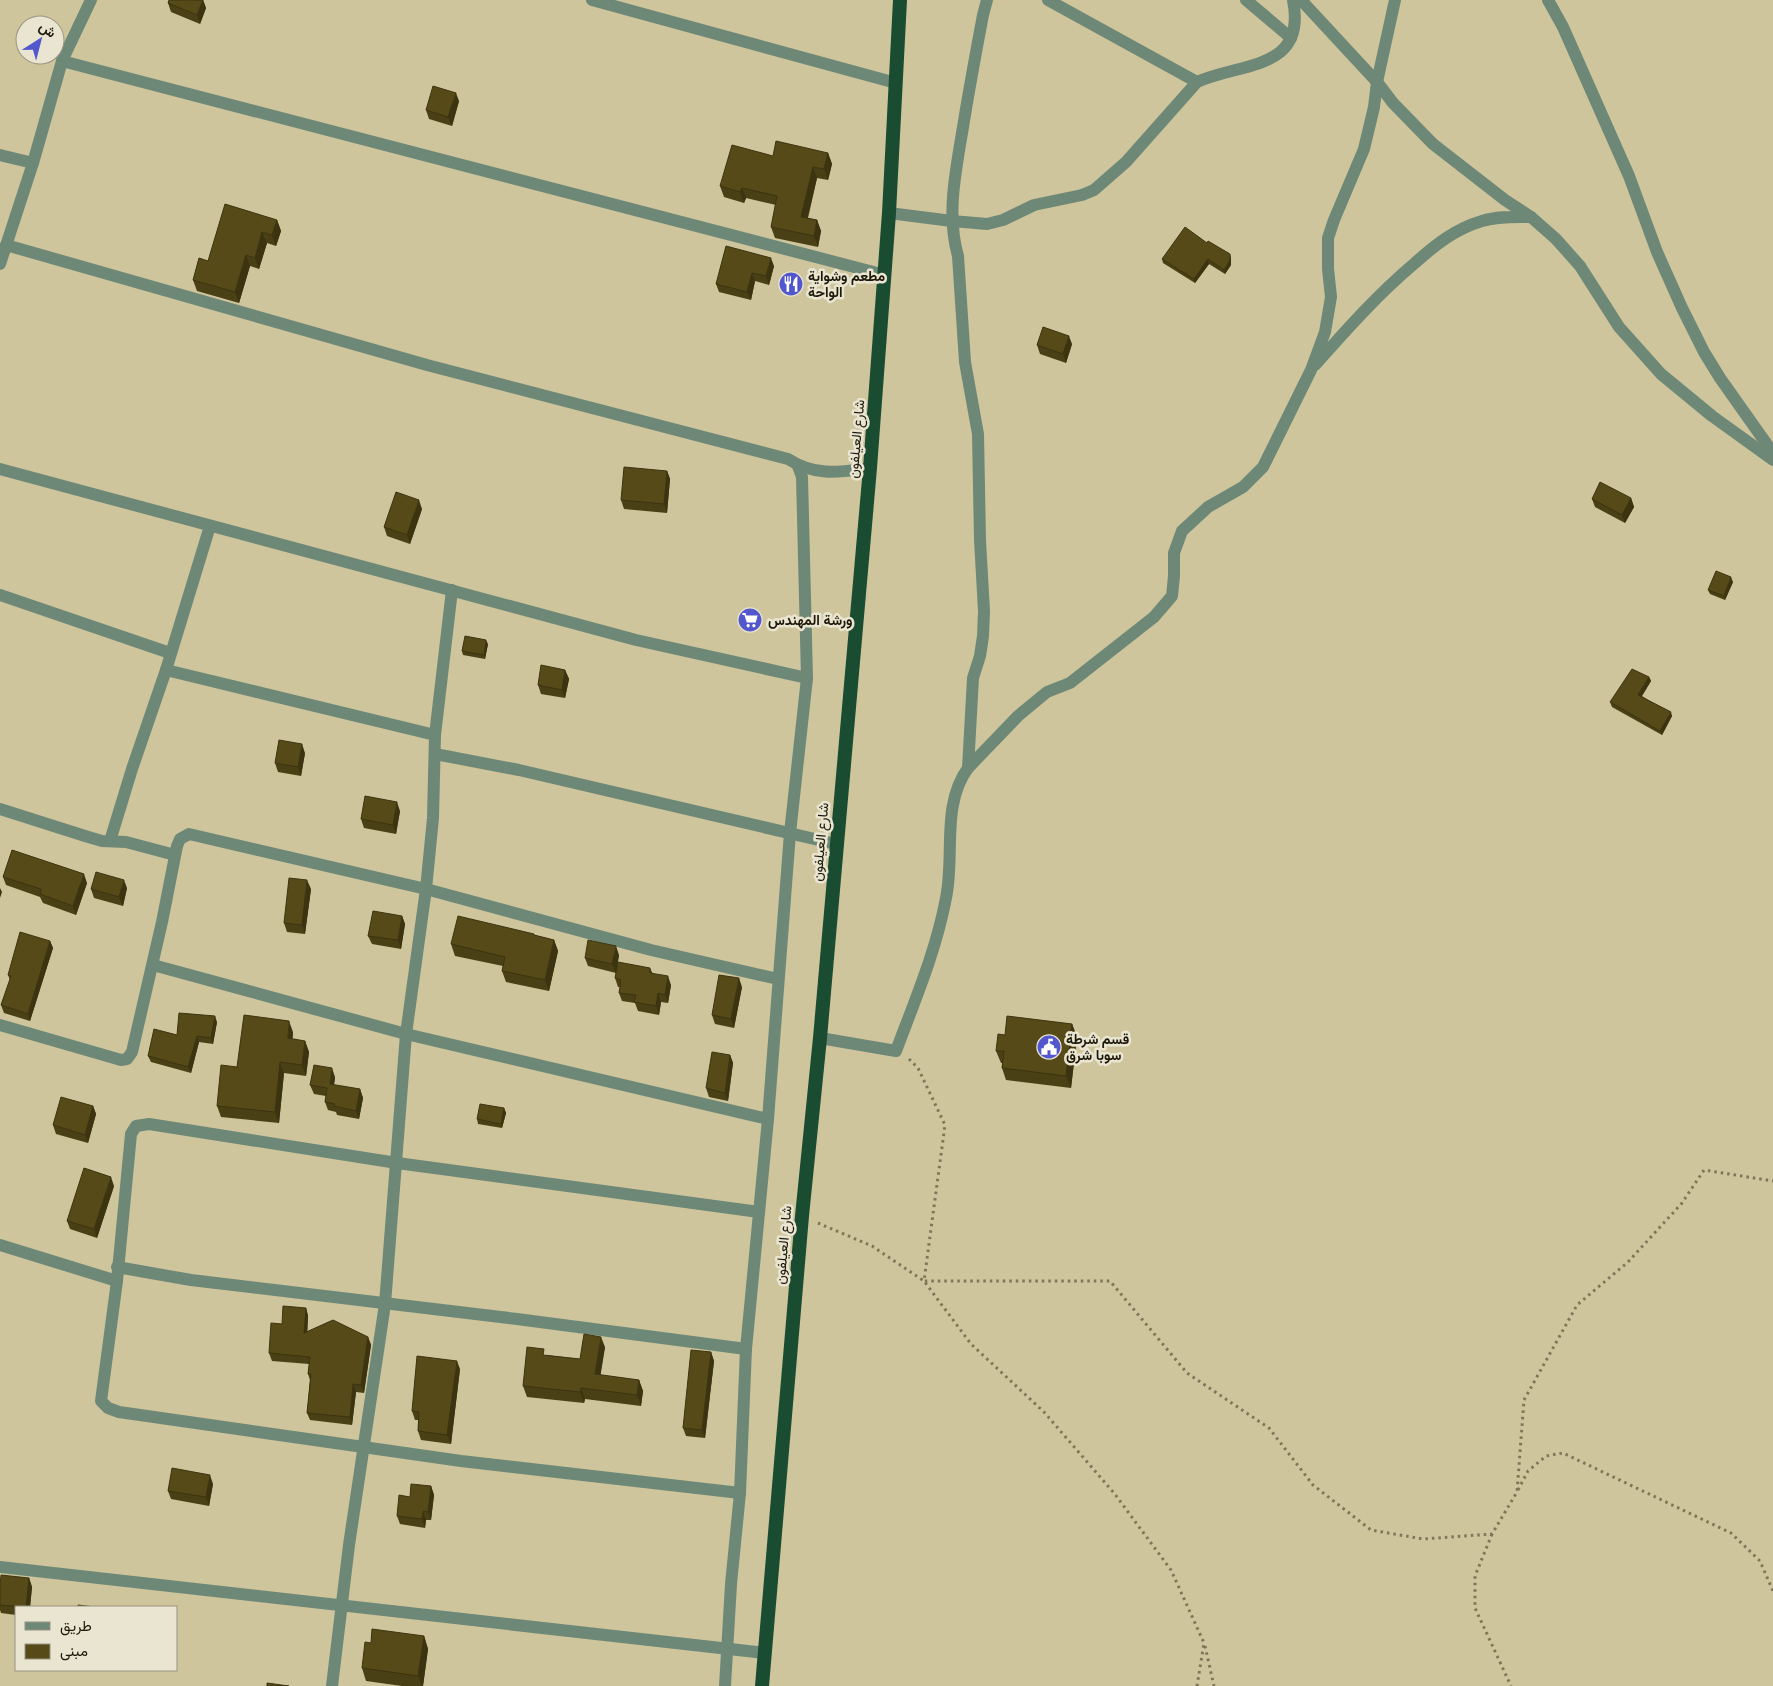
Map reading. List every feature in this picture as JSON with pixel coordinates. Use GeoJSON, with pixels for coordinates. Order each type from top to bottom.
{"type":"FeatureCollection","features":[{"type":"Feature","properties":{"kind":"highway","name":"شارع العيلفون"},"geometry":{"type":"LineString","coordinates":[[762,1686],[802,1216],[820,1038],[870,468],[889,213],[900,0]]}},
{"type":"Feature","properties":{"kind":"street"},"geometry":{"type":"LineString","coordinates":[[65,55],[92,0]]}},
{"type":"Feature","properties":{"kind":"street"},"geometry":{"type":"LineString","coordinates":[[592,0],[896,82]]}},
{"type":"Feature","properties":{"kind":"street"},"geometry":{"type":"LineString","coordinates":[[968,768],[973,678],[980,656],[984,611],[980,556],[978,434],[965,362],[958,256],[954,242],[952,221],[955,172],[987,0]]}},
{"type":"Feature","properties":{"kind":"street"},"geometry":{"type":"LineString","coordinates":[[1048,0],[1197,82]]}},
{"type":"Feature","properties":{"kind":"street"},"geometry":{"type":"LineString","coordinates":[[1246,0],[1291,38]]}},
{"type":"Feature","properties":{"kind":"street"},"geometry":{"type":"LineString","coordinates":[[889,213],[987,224],[1002,220],[1034,205],[1082,195],[1094,190],[1126,162],[1162,119],[1197,82],[1211,76],[1256,66],[1272,59],[1282,50],[1291,38],[1296,24],[1293,0]]}},
{"type":"Feature","properties":{"kind":"street"},"geometry":{"type":"LineString","coordinates":[[1301,0],[1377,82],[1393,103],[1433,144],[1505,200],[1532,217],[1556,239],[1580,266],[1618,327],[1661,374],[1712,416],[1773,460]]}},
{"type":"Feature","properties":{"kind":"street"},"geometry":{"type":"LineString","coordinates":[[820,1038],[896,1051],[927,969],[942,919],[949,882],[952,806],[961,777],[1018,716],[1048,692],[1070,683],[1154,617],[1172,596],[1174,553],[1182,531],[1208,507],[1243,487],[1263,467],[1311,370],[1325,332],[1331,297],[1328,268],[1328,238],[1364,149],[1395,0]]}},
{"type":"Feature","properties":{"kind":"street"},"geometry":{"type":"LineString","coordinates":[[1548,0],[1563,27],[1629,176],[1657,252],[1682,308],[1704,352],[1720,378],[1773,453]]}},
{"type":"Feature","properties":{"kind":"street"},"geometry":{"type":"LineString","coordinates":[[65,62],[885,275]]}},
{"type":"Feature","properties":{"kind":"street"},"geometry":{"type":"LineString","coordinates":[[0,264],[33,163],[61,65]]}},
{"type":"Feature","properties":{"kind":"street"},"geometry":{"type":"LineString","coordinates":[[0,155],[33,163]]}},
{"type":"Feature","properties":{"kind":"street"},"geometry":{"type":"LineString","coordinates":[[1311,370],[1373,301],[1437,243],[1458,230],[1482,221],[1503,216],[1532,217]]}},
{"type":"Feature","properties":{"kind":"street"},"geometry":{"type":"LineString","coordinates":[[6,245],[427,366],[788,459],[798,466],[831,473],[870,468]]}},
{"type":"Feature","properties":{"kind":"street"},"geometry":{"type":"LineString","coordinates":[[725,1686],[731,1584],[740,1493],[746,1349],[768,1119],[790,833],[806,678],[802,477],[798,466]]}},
{"type":"Feature","properties":{"kind":"street"},"geometry":{"type":"LineString","coordinates":[[0,469],[636,640],[806,678]]}},
{"type":"Feature","properties":{"kind":"street"},"geometry":{"type":"LineString","coordinates":[[110,841],[132,769],[166,670],[210,526]]}},
{"type":"Feature","properties":{"kind":"street"},"geometry":{"type":"LineString","coordinates":[[332,1686],[385,1304],[406,1034],[426,889],[433,818],[435,735],[452,590]]}},
{"type":"Feature","properties":{"kind":"street"},"geometry":{"type":"LineString","coordinates":[[0,595],[170,653]]}},
{"type":"Feature","properties":{"kind":"street"},"geometry":{"type":"LineString","coordinates":[[166,670],[435,735]]}},
{"type":"Feature","properties":{"kind":"street"},"geometry":{"type":"LineString","coordinates":[[435,754],[519,770],[836,844]]}},
{"type":"Feature","properties":{"kind":"street"},"geometry":{"type":"LineString","coordinates":[[0,809],[102,841],[126,842],[175,855]]}},
{"type":"Feature","properties":{"kind":"street"},"geometry":{"type":"LineString","coordinates":[[0,1025],[121,1060],[127,1059],[132,1052],[153,965],[175,855],[180,839],[189,834],[426,889],[651,950],[778,979]]}},
{"type":"Feature","properties":{"kind":"street"},"geometry":{"type":"LineString","coordinates":[[153,965],[406,1034],[768,1119]]}},
{"type":"Feature","properties":{"kind":"street"},"geometry":{"type":"LineString","coordinates":[[740,1493],[461,1461],[364,1446],[286,1437],[119,1412],[108,1408],[101,1401],[117,1281],[131,1134],[136,1126],[149,1124],[397,1163],[759,1212]]}},
{"type":"Feature","properties":{"kind":"street"},"geometry":{"type":"LineString","coordinates":[[0,1245],[117,1281]]}},
{"type":"Feature","properties":{"kind":"street"},"geometry":{"type":"LineString","coordinates":[[118,1267],[191,1280],[517,1319],[746,1349]]}},
{"type":"Feature","properties":{"kind":"street"},"geometry":{"type":"LineString","coordinates":[[0,1567],[765,1653]]}},
{"type":"Feature","properties":{"kind":"path"},"geometry":{"type":"LineString","coordinates":[[896,1051],[908,1058],[918,1068],[946,1125],[924,1281]]}},
{"type":"Feature","properties":{"kind":"path"},"geometry":{"type":"LineString","coordinates":[[1517,1492],[1524,1400],[1577,1305],[1628,1262],[1682,1203],[1704,1170],[1773,1181]]}},
{"type":"Feature","properties":{"kind":"path"},"geometry":{"type":"LineString","coordinates":[[802,1216],[872,1246],[924,1281],[971,1344],[1044,1412],[1114,1493],[1171,1570],[1204,1643],[1214,1686]]}},
{"type":"Feature","properties":{"kind":"path"},"geometry":{"type":"LineString","coordinates":[[924,1281],[1110,1280],[1187,1373],[1269,1428],[1313,1485],[1371,1530],[1423,1540],[1492,1534]]}},
{"type":"Feature","properties":{"kind":"path"},"geometry":{"type":"LineString","coordinates":[[1511,1686],[1475,1608],[1475,1576],[1492,1534],[1528,1471],[1546,1456],[1563,1453],[1731,1534],[1760,1561],[1773,1591]]}},
{"type":"Feature","properties":{"kind":"path"},"geometry":{"type":"LineString","coordinates":[[1197,1686],[1204,1643]]}},
{"type":"Feature","properties":{"kind":"building"},"geometry":{"type":"Polygon","coordinates":[[[169,0],[203,0],[197,15],[168,3],[169,0]]]}},
{"type":"Feature","properties":{"kind":"building"},"geometry":{"type":"Polygon","coordinates":[[[433,86],[456,93],[448,117],[426,110],[433,86]]]}},
{"type":"Feature","properties":{"kind":"building"},"geometry":{"type":"Polygon","coordinates":[[[776,141],[828,153],[824,169],[813,167],[801,217],[817,220],[814,236],[771,227],[777,196],[742,188],[740,192],[720,186],[732,145],[773,156],[776,141]]]}},
{"type":"Feature","properties":{"kind":"building"},"geometry":{"type":"Polygon","coordinates":[[[225,204],[277,220],[272,235],[262,232],[255,258],[246,255],[235,292],[193,280],[199,258],[208,261],[225,204]]]}},
{"type":"Feature","properties":{"kind":"building"},"geometry":{"type":"Polygon","coordinates":[[[1185,227],[1207,243],[1208,241],[1230,254],[1230,260],[1224,270],[1208,259],[1194,279],[1162,259],[1185,227]]]}},
{"type":"Feature","properties":{"kind":"building"},"geometry":{"type":"Polygon","coordinates":[[[726,246],[771,258],[766,276],[752,273],[747,292],[716,284],[726,246]]]}},
{"type":"Feature","properties":{"kind":"building"},"geometry":{"type":"Polygon","coordinates":[[[1043,327],[1069,336],[1063,354],[1037,345],[1043,327]]]}},
{"type":"Feature","properties":{"kind":"building"},"geometry":{"type":"Polygon","coordinates":[[[624,467],[667,471],[664,504],[621,500],[624,467]]]}},
{"type":"Feature","properties":{"kind":"building"},"geometry":{"type":"Polygon","coordinates":[[[1600,482],[1631,498],[1622,515],[1592,499],[1600,482]]]}},
{"type":"Feature","properties":{"kind":"building"},"geometry":{"type":"Polygon","coordinates":[[[396,492],[419,500],[407,535],[384,527],[396,492]]]}},
{"type":"Feature","properties":{"kind":"building"},"geometry":{"type":"Polygon","coordinates":[[[1716,571],[1731,577],[1724,596],[1708,590],[1716,571]]]}},
{"type":"Feature","properties":{"kind":"building"},"geometry":{"type":"Polygon","coordinates":[[[465,636],[486,640],[484,655],[462,651],[465,636]]]}},
{"type":"Feature","properties":{"kind":"building"},"geometry":{"type":"Polygon","coordinates":[[[541,665],[565,670],[562,690],[538,685],[541,665]]]}},
{"type":"Feature","properties":{"kind":"building"},"geometry":{"type":"Polygon","coordinates":[[[1632,669],[1649,677],[1638,695],[1671,712],[1660,731],[1610,702],[1632,669]]]}},
{"type":"Feature","properties":{"kind":"building"},"geometry":{"type":"Polygon","coordinates":[[[279,740],[302,744],[298,767],[275,763],[279,740]]]}},
{"type":"Feature","properties":{"kind":"building"},"geometry":{"type":"Polygon","coordinates":[[[365,796],[397,802],[393,825],[361,819],[365,796]]]}},
{"type":"Feature","properties":{"kind":"building"},"geometry":{"type":"Polygon","coordinates":[[[12,850],[84,874],[73,906],[40,894],[41,889],[3,877],[12,850]]]}},
{"type":"Feature","properties":{"kind":"building"},"geometry":{"type":"Polygon","coordinates":[[[96,872],[124,880],[119,897],[91,889],[96,872]]]}},
{"type":"Feature","properties":{"kind":"building"},"geometry":{"type":"Polygon","coordinates":[[[289,878],[307,880],[302,925],[284,923],[289,878]]]}},
{"type":"Feature","properties":{"kind":"building"},"geometry":{"type":"Polygon","coordinates":[[[373,911],[402,916],[398,940],[368,936],[373,911]]]}},
{"type":"Feature","properties":{"kind":"building"},"geometry":{"type":"Polygon","coordinates":[[[458,916],[554,940],[545,980],[502,971],[505,957],[451,944],[458,916]]]}},
{"type":"Feature","properties":{"kind":"building"},"geometry":{"type":"Polygon","coordinates":[[[20,932],[50,941],[28,1014],[1,1005],[11,976],[8,975],[20,932]]]}},
{"type":"Feature","properties":{"kind":"building"},"geometry":{"type":"Polygon","coordinates":[[[588,940],[616,946],[612,964],[585,958],[588,940]]]}},
{"type":"Feature","properties":{"kind":"building"},"geometry":{"type":"Polygon","coordinates":[[[618,962],[650,968],[650,973],[668,976],[665,995],[658,993],[656,1006],[634,1002],[636,995],[619,993],[621,980],[615,978],[618,962]]]}},
{"type":"Feature","properties":{"kind":"building"},"geometry":{"type":"Polygon","coordinates":[[[719,975],[739,978],[731,1019],[712,1015],[719,975]]]}},
{"type":"Feature","properties":{"kind":"building"},"geometry":{"type":"Polygon","coordinates":[[[179,1013],[215,1016],[211,1038],[197,1036],[188,1067],[148,1056],[154,1029],[177,1035],[179,1013]]]}},
{"type":"Feature","properties":{"kind":"building"},"geometry":{"type":"Polygon","coordinates":[[[244,1015],[289,1021],[288,1038],[305,1041],[302,1065],[280,1062],[275,1112],[217,1106],[221,1065],[237,1067],[244,1015]]]}},
{"type":"Feature","properties":{"kind":"building","name":"قسم شرطة سوبا شرق"},"geometry":{"type":"Polygon","coordinates":[[[1007,1016],[1072,1024],[1066,1076],[1002,1068],[1004,1051],[996,1051],[998,1034],[1005,1035],[1007,1016]]]}},
{"type":"Feature","properties":{"kind":"building"},"geometry":{"type":"Polygon","coordinates":[[[712,1052],[730,1055],[725,1093],[706,1088],[712,1052]]]}},
{"type":"Feature","properties":{"kind":"building"},"geometry":{"type":"Polygon","coordinates":[[[314,1065],[332,1068],[330,1084],[360,1089],[356,1111],[325,1102],[327,1088],[310,1085],[314,1065]]]}},
{"type":"Feature","properties":{"kind":"building"},"geometry":{"type":"Polygon","coordinates":[[[61,1097],[93,1106],[85,1135],[53,1125],[61,1097]]]}},
{"type":"Feature","properties":{"kind":"building"},"geometry":{"type":"Polygon","coordinates":[[[480,1104],[504,1108],[501,1124],[477,1119],[480,1104]]]}},
{"type":"Feature","properties":{"kind":"building"},"geometry":{"type":"Polygon","coordinates":[[[84,1168],[111,1177],[94,1229],[67,1221],[84,1168]]]}},
{"type":"Feature","properties":{"kind":"building"},"geometry":{"type":"Polygon","coordinates":[[[283,1306],[306,1308],[304,1333],[333,1320],[368,1337],[361,1385],[353,1384],[350,1417],[307,1413],[311,1374],[308,1374],[310,1357],[269,1353],[271,1323],[282,1324],[283,1306]]]}},
{"type":"Feature","properties":{"kind":"building"},"geometry":{"type":"Polygon","coordinates":[[[584,1334],[601,1337],[595,1374],[639,1380],[637,1395],[581,1388],[580,1392],[523,1386],[527,1347],[544,1349],[543,1355],[580,1359],[584,1334]]]}},
{"type":"Feature","properties":{"kind":"building"},"geometry":{"type":"Polygon","coordinates":[[[691,1350],[711,1352],[702,1430],[683,1428],[691,1350]]]}},
{"type":"Feature","properties":{"kind":"building"},"geometry":{"type":"Polygon","coordinates":[[[417,1356],[457,1361],[447,1435],[418,1431],[419,1412],[412,1411],[417,1356]]]}},
{"type":"Feature","properties":{"kind":"building"},"geometry":{"type":"Polygon","coordinates":[[[172,1468],[210,1475],[206,1497],[168,1491],[172,1468]]]}},
{"type":"Feature","properties":{"kind":"building"},"geometry":{"type":"Polygon","coordinates":[[[411,1484],[431,1486],[428,1512],[423,1511],[422,1519],[397,1516],[399,1495],[410,1497],[411,1484]]]}},
{"type":"Feature","properties":{"kind":"building"},"geometry":{"type":"Polygon","coordinates":[[[1,1575],[29,1578],[26,1606],[0,1605],[1,1575]]]}},
{"type":"Feature","properties":{"kind":"building"},"geometry":{"type":"Polygon","coordinates":[[[372,1629],[424,1636],[418,1676],[362,1668],[365,1642],[371,1643],[372,1629]]]}},
{"type":"Feature","properties":{"kind":"building"},"geometry":{"type":"Polygon","coordinates":[[[267,1683],[289,1686],[267,1686],[267,1683]]]}},
{"type":"Feature","properties":{"kind":"place","name":"مطعم وشواية الواحة"},"geometry":{"type":"Point","coordinates":[791,284]}},
{"type":"Feature","properties":{"kind":"place","name":"ورشة المهندس"},"geometry":{"type":"Point","coordinates":[750,620]}},
{"type":"Feature","properties":{"kind":"place","name":"قسم شرطة سوبا شرق"},"geometry":{"type":"Point","coordinates":[1049,1047]}}]}
